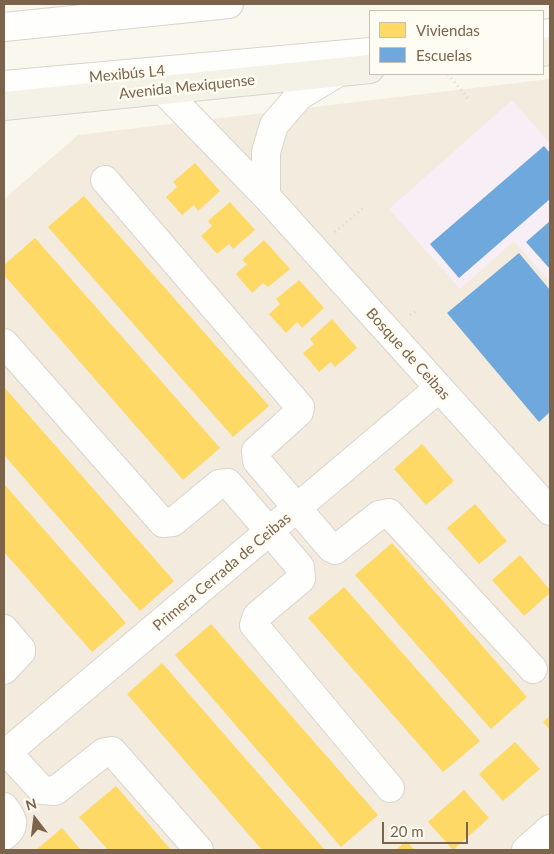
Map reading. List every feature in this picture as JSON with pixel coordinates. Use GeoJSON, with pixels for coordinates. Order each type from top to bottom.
{"type":"FeatureCollection","features":[{"type":"Feature","properties":{"kind":"main road","name":"Avenida Mexiquense"},"geometry":{"type":"LineString","coordinates":[[4,106],[369,69]]}},
{"type":"Feature","properties":{"kind":"street"},"geometry":{"type":"LineString","coordinates":[[4,27],[229,4]]}},
{"type":"Feature","properties":{"kind":"street","name":"Mexibús L4"},"geometry":{"type":"LineString","coordinates":[[4,85],[369,52]]}},
{"type":"Feature","properties":{"kind":"street"},"geometry":{"type":"LineString","coordinates":[[266,196],[266,152],[274,125],[299,96],[339,72]]}},
{"type":"Feature","properties":{"kind":"street","name":"Bosque de Ceibas"},"geometry":{"type":"LineString","coordinates":[[163,90],[266,196],[550,511]]}},
{"type":"Feature","properties":{"kind":"street"},"geometry":{"type":"LineString","coordinates":[[105,180],[300,407],[299,412],[256,451],[257,461],[296,509],[331,548],[335,550],[379,515],[389,513],[533,668]]}},
{"type":"Feature","properties":{"kind":"street"},"geometry":{"type":"LineString","coordinates":[[4,343],[163,523],[173,522],[223,482],[228,483],[270,531],[300,567],[301,580],[257,616],[254,625],[390,788]]}},
{"type":"Feature","properties":{"kind":"street","name":"Primera Cerrada de Ceibas"},"geometry":{"type":"LineString","coordinates":[[5,752],[439,388]]}},
{"type":"Feature","properties":{"kind":"street"},"geometry":{"type":"LineString","coordinates":[[4,629],[21,649],[21,652],[4,670]]}},
{"type":"Feature","properties":{"kind":"street"},"geometry":{"type":"LineString","coordinates":[[5,752],[42,790],[48,792],[55,791],[103,753],[112,751],[199,850]]}},
{"type":"Feature","properties":{"kind":"street"},"geometry":{"type":"LineString","coordinates":[[4,806],[13,818],[12,830],[4,836]]}},
{"type":"Feature","properties":{"kind":"street"},"geometry":{"type":"LineString","coordinates":[[526,850],[550,829]]}},
{"type":"Feature","properties":{"kind":"path"},"geometry":{"type":"LineString","coordinates":[[449,75],[470,101]]}},
{"type":"Feature","properties":{"kind":"path"},"geometry":{"type":"LineString","coordinates":[[315,250],[363,208]]}},
{"type":"Feature","properties":{"kind":"shaded area"},"geometry":{"type":"Polygon","coordinates":[[[550,79],[550,850],[4,850],[4,199],[78,135],[550,79]]]}},
{"type":"Feature","properties":{"kind":"shaded area"},"geometry":{"type":"Polygon","coordinates":[[[512,100],[550,143],[550,282],[514,241],[460,289],[389,209],[512,100]]]}},
{"type":"Feature","properties":{"kind":"building: Viviendas"},"geometry":{"type":"Polygon","coordinates":[[[195,163],[220,191],[198,211],[194,205],[182,215],[166,197],[177,187],[173,182],[195,163]]]}},
{"type":"Feature","properties":{"kind":"building: Viviendas"},"geometry":{"type":"Polygon","coordinates":[[[84,196],[269,406],[233,437],[48,227],[84,196]]]}},
{"type":"Feature","properties":{"kind":"building: Viviendas"},"geometry":{"type":"Polygon","coordinates":[[[230,202],[255,230],[233,249],[229,244],[217,254],[201,236],[212,226],[208,221],[230,202]]]}},
{"type":"Feature","properties":{"kind":"building: Viviendas"},"geometry":{"type":"Polygon","coordinates":[[[35,238],[220,448],[183,480],[4,275],[4,265],[35,238]]]}},
{"type":"Feature","properties":{"kind":"building: Viviendas"},"geometry":{"type":"Polygon","coordinates":[[[264,240],[290,269],[268,287],[263,283],[252,293],[236,274],[247,264],[242,260],[264,240]]]}},
{"type":"Feature","properties":{"kind":"building: Viviendas"},"geometry":{"type":"Polygon","coordinates":[[[299,280],[324,308],[302,328],[297,322],[286,333],[269,314],[280,304],[276,299],[299,280]]]}},
{"type":"Feature","properties":{"kind":"building: Viviendas"},"geometry":{"type":"Polygon","coordinates":[[[332,319],[357,348],[335,367],[331,362],[319,372],[303,353],[314,344],[310,339],[332,319]]]}},
{"type":"Feature","properties":{"kind":"building: Viviendas"},"geometry":{"type":"Polygon","coordinates":[[[4,387],[174,581],[140,611],[4,455],[4,387]]]}},
{"type":"Feature","properties":{"kind":"building: Viviendas"},"geometry":{"type":"Polygon","coordinates":[[[422,444],[454,481],[426,505],[394,469],[422,444]]]}},
{"type":"Feature","properties":{"kind":"building: Viviendas"},"geometry":{"type":"Polygon","coordinates":[[[4,484],[126,623],[92,652],[4,552],[4,484]]]}},
{"type":"Feature","properties":{"kind":"building: Viviendas"},"geometry":{"type":"Polygon","coordinates":[[[475,504],[507,541],[479,564],[447,528],[475,504]]]}},
{"type":"Feature","properties":{"kind":"building: Viviendas"},"geometry":{"type":"Polygon","coordinates":[[[392,543],[527,697],[491,729],[355,575],[392,543]]]}},
{"type":"Feature","properties":{"kind":"building: Viviendas"},"geometry":{"type":"Polygon","coordinates":[[[520,555],[550,590],[550,593],[524,616],[492,580],[520,555]]]}},
{"type":"Feature","properties":{"kind":"building: Viviendas"},"geometry":{"type":"Polygon","coordinates":[[[344,587],[480,741],[443,772],[308,618],[344,587]]]}},
{"type":"Feature","properties":{"kind":"building: Viviendas"},"geometry":{"type":"Polygon","coordinates":[[[211,624],[378,815],[341,847],[175,655],[211,624]]]}},
{"type":"Feature","properties":{"kind":"building: Viviendas"},"geometry":{"type":"Polygon","coordinates":[[[162,663],[325,850],[262,850],[127,694],[162,663]]]}},
{"type":"Feature","properties":{"kind":"building: Viviendas"},"geometry":{"type":"Polygon","coordinates":[[[550,716],[550,730],[543,722],[550,716]]]}},
{"type":"Feature","properties":{"kind":"building: Viviendas"},"geometry":{"type":"Polygon","coordinates":[[[515,742],[540,769],[503,801],[479,774],[515,742]]]}},
{"type":"Feature","properties":{"kind":"building: Viviendas"},"geometry":{"type":"Polygon","coordinates":[[[116,786],[171,850],[108,850],[79,817],[116,786]]]}},
{"type":"Feature","properties":{"kind":"building: Viviendas"},"geometry":{"type":"Polygon","coordinates":[[[464,790],[489,818],[453,850],[428,822],[464,790]]]}},
{"type":"Feature","properties":{"kind":"building: Viviendas"},"geometry":{"type":"Polygon","coordinates":[[[62,828],[81,850],[36,850],[62,828]]]}},
{"type":"Feature","properties":{"kind":"building: Viviendas"},"geometry":{"type":"Polygon","coordinates":[[[406,841],[415,850],[396,850],[406,841]]]}},
{"type":"Feature","properties":{"kind":"building: Escuelas"},"geometry":{"type":"Polygon","coordinates":[[[544,146],[550,153],[550,199],[459,278],[430,244],[544,146]]]}},
{"type":"Feature","properties":{"kind":"building: Escuelas"},"geometry":{"type":"Polygon","coordinates":[[[550,221],[550,269],[526,242],[550,221]]]}},
{"type":"Feature","properties":{"kind":"building: Escuelas"},"geometry":{"type":"Polygon","coordinates":[[[519,253],[550,290],[550,412],[539,422],[447,313],[519,253]]]}}]}
